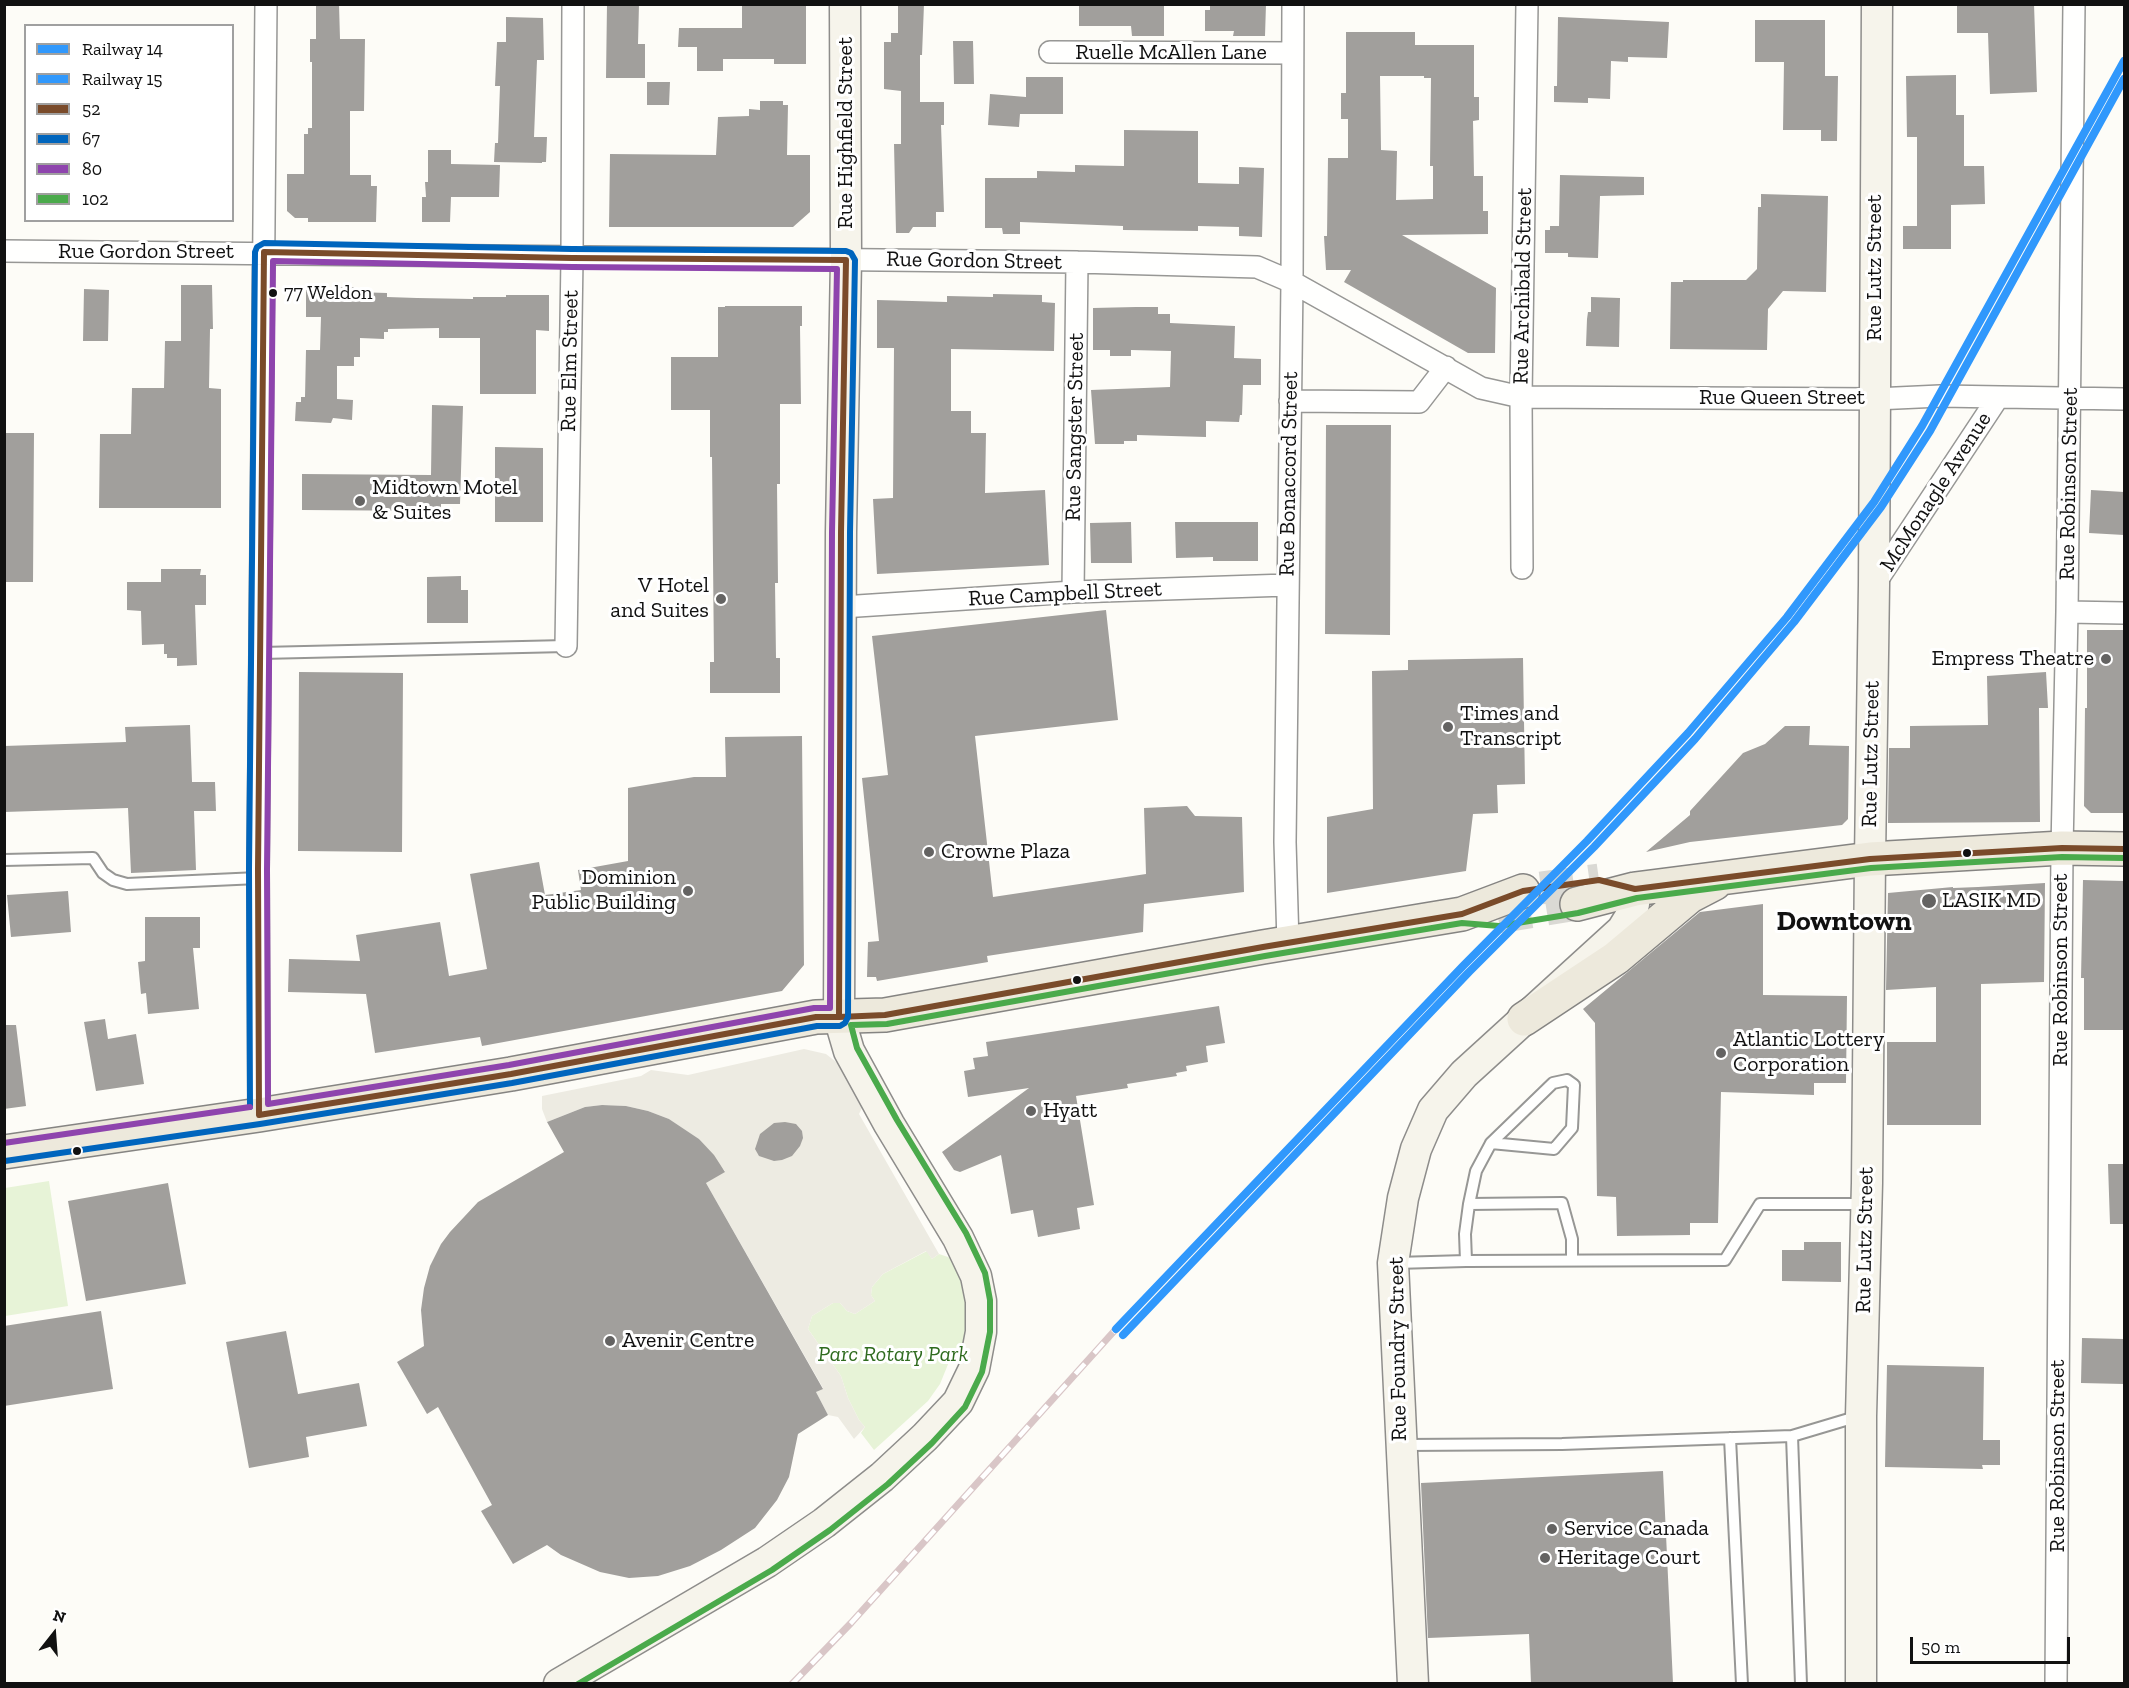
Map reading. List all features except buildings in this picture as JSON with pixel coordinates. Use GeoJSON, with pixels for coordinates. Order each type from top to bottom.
{"type":"FeatureCollection","features":[{"type":"Feature","properties":{"kind":"main road"},"geometry":{"type":"LineString","coordinates":[[1588,892],[1635,889],[1869,859],[2062,848],[2124,849]]}},
{"type":"Feature","properties":{"kind":"main road"},"geometry":{"type":"LineString","coordinates":[[1524,1019],[1616,958],[1690,896],[1735,876]]}},
{"type":"Feature","properties":{"kind":"main road"},"geometry":{"type":"LineString","coordinates":[[4,1152],[259,1115],[511,1074],[816,1017],[885,1015],[1462,914],[1523,891]]}},
{"type":"Feature","properties":{"kind":"main road"},"geometry":{"type":"LineString","coordinates":[[1462,914],[1498,916]]}},
{"type":"Feature","properties":{"kind":"street"},"geometry":{"type":"LineString","coordinates":[[259,1115],[258,878],[266,4]]}},
{"type":"Feature","properties":{"kind":"street","name":"Rue Elm Street"},"geometry":{"type":"LineString","coordinates":[[566,646],[573,4]]}},
{"type":"Feature","properties":{"kind":"street","name":"Rue Highfield Street"},"geometry":{"type":"LineString","coordinates":[[559,1683],[766,1562],[824,1523],[882,1477],[958,1402],[974,1369],[981,1332],[981,1302],[976,1276],[958,1238],[889,1124],[849,1051],[839,1017],[846,4]]}},
{"type":"Feature","properties":{"kind":"street","name":"Rue Bonaccord Street"},"geometry":{"type":"LineString","coordinates":[[1288,943],[1285,842],[1293,4]]}},
{"type":"Feature","properties":{"kind":"street","name":"Rue Archibald Street"},"geometry":{"type":"LineString","coordinates":[[1522,568],[1521,397],[1527,4]]}},
{"type":"Feature","properties":{"kind":"street","name":"Rue Lutz Street"},"geometry":{"type":"LineString","coordinates":[[1861,1683],[1861,1416],[1867,1204],[1869,859],[1874,585],[1877,4]]}},
{"type":"Feature","properties":{"kind":"street","name":"Rue Robinson Street"},"geometry":{"type":"LineString","coordinates":[[2056,1683],[2062,848],[2074,4]]}},
{"type":"Feature","properties":{"kind":"street","name":"Ruelle McAllen Lane"},"geometry":{"type":"LineString","coordinates":[[1050,52],[1292,53]]}},
{"type":"Feature","properties":{"kind":"street","name":"Rue Gordon Street"},"geometry":{"type":"LineString","coordinates":[[4,251],[1077,262],[1257,267],[1292,282]]}},
{"type":"Feature","properties":{"kind":"street","name":"Rue Sangster Street"},"geometry":{"type":"LineString","coordinates":[[1073,592],[1077,262]]}},
{"type":"Feature","properties":{"kind":"street","name":"Rue Queen Street"},"geometry":{"type":"LineString","coordinates":[[1292,282],[1481,388],[1521,397],[1875,399],[1940,396],[1997,399],[2124,399]]}},
{"type":"Feature","properties":{"kind":"street"},"geometry":{"type":"LineString","coordinates":[[1290,401],[1419,402],[1446,367]]}},
{"type":"Feature","properties":{"kind":"street","name":"McMonagle Avenue"},"geometry":{"type":"LineString","coordinates":[[1874,585],[1997,399]]}},
{"type":"Feature","properties":{"kind":"street","name":"Rue Campbell Street"},"geometry":{"type":"LineString","coordinates":[[842,608],[1073,592],[1287,585]]}},
{"type":"Feature","properties":{"kind":"street"},"geometry":{"type":"LineString","coordinates":[[2067,612],[2124,613]]}},
{"type":"Feature","properties":{"kind":"street","name":"Rue Foundry Street"},"geometry":{"type":"LineString","coordinates":[[1413,1683],[1393,1263],[1403,1198],[1416,1149],[1432,1110],[1464,1074],[1622,930],[1630,917],[1635,889]]}},
{"type":"Feature","properties":{"kind":"lane"},"geometry":{"type":"LineString","coordinates":[[261,653],[566,646]]}},
{"type":"Feature","properties":{"kind":"lane"},"geometry":{"type":"LineString","coordinates":[[4,860],[93,858],[103,873],[113,880],[127,884],[258,878]]}},
{"type":"Feature","properties":{"kind":"lane"},"geometry":{"type":"LineString","coordinates":[[1466,1260],[1465,1234],[1476,1171],[1491,1143],[1552,1083],[1567,1080],[1574,1085],[1572,1128],[1554,1149],[1491,1143]]}},
{"type":"Feature","properties":{"kind":"lane"},"geometry":{"type":"LineString","coordinates":[[1469,1204],[1562,1203],[1572,1239],[1572,1260]]}},
{"type":"Feature","properties":{"kind":"lane"},"geometry":{"type":"LineString","coordinates":[[1393,1263],[1466,1260],[1725,1260],[1760,1204],[1867,1204]]}},
{"type":"Feature","properties":{"kind":"lane"},"geometry":{"type":"LineString","coordinates":[[1401,1445],[1562,1444],[1792,1436],[1861,1416]]}},
{"type":"Feature","properties":{"kind":"lane"},"geometry":{"type":"LineString","coordinates":[[1792,1436],[1801,1683]]}},
{"type":"Feature","properties":{"kind":"lane"},"geometry":{"type":"LineString","coordinates":[[1730,1438],[1742,1683]]}},
{"type":"Feature","properties":{"kind":"green space"},"geometry":{"type":"Polygon","coordinates":[[[49,1181],[68,1306],[5,1316],[5,1188],[49,1181]]]}},
{"type":"Feature","properties":{"kind":"green space","name":"Parc Rotary Park"},"geometry":{"type":"Polygon","coordinates":[[[927,1251],[932,1259],[939,1254],[951,1258],[961,1279],[967,1307],[966,1344],[953,1352],[940,1384],[928,1401],[874,1450],[861,1433],[865,1427],[848,1398],[841,1376],[808,1329],[812,1316],[833,1303],[840,1303],[847,1311],[855,1314],[875,1301],[871,1295],[872,1287],[883,1274],[927,1251]]]}},
{"type":"Feature","properties":{"kind":"shaded area"},"geometry":{"type":"Polygon","coordinates":[[[804,1049],[826,1054],[840,1065],[863,1106],[859,1114],[939,1254],[932,1259],[926,1251],[883,1274],[872,1287],[871,1295],[875,1301],[855,1314],[847,1311],[840,1303],[833,1303],[812,1316],[808,1329],[841,1376],[848,1398],[865,1427],[854,1439],[838,1417],[828,1415],[816,1392],[823,1388],[706,1183],[725,1171],[699,1139],[669,1119],[626,1106],[585,1107],[547,1122],[542,1109],[542,1096],[641,1076],[651,1070],[688,1075],[804,1049]]]}},
{"type":"Feature","properties":{"kind":"tunnel"},"geometry":{"type":"LineString","coordinates":[[1541,888],[1599,880]]}},
{"type":"Feature","properties":{"kind":"tunnel"},"geometry":{"type":"LineString","coordinates":[[1498,917],[1577,904]]}},
{"type":"Feature","properties":{"kind":"railway"},"geometry":{"type":"LineString","coordinates":[[792,1684],[851,1623],[1116,1329]]}},
{"type":"Feature","properties":{"kind":"rail line","name":"14"},"geometry":{"type":"LineString","coordinates":[[1116,1329],[1463,966],[1587,841],[1688,733],[1787,617],[1874,502],[1922,426],[2124,61]]}},
{"type":"Feature","properties":{"kind":"rail line","name":"15"},"geometry":{"type":"LineString","coordinates":[[1123,1335],[1469,972],[1594,847],[1695,739],[1794,622],[1881,507],[1930,431],[2124,79]]}},
{"type":"Feature","properties":{"kind":"transit line","name":"67"},"geometry":{"type":"LineString","coordinates":[[5,1161],[260,1124],[512,1083],[817,1026],[840,1026],[845,1023],[848,1017],[850,532],[855,260],[851,253],[846,251],[264,243],[257,247],[255,252],[249,869],[250,1107]]}},
{"type":"Feature","properties":{"kind":"transit line","name":"52"},"geometry":{"type":"LineString","coordinates":[[264,252],[846,260],[841,532],[839,1017],[816,1017],[511,1074],[259,1115],[258,869],[264,252]]}},
{"type":"Feature","properties":{"kind":"transit line","name":"80"},"geometry":{"type":"LineString","coordinates":[[273,261],[837,269],[832,532],[830,1008],[814,1008],[509,1065],[268,1104],[267,869],[273,261]]}},
{"type":"Feature","properties":{"kind":"transit line","name":"52"},"geometry":{"type":"LineString","coordinates":[[839,1017],[885,1015],[1263,947],[1462,914],[1523,891],[1599,880],[1635,889],[1870,859],[2062,848],[2124,849]]}},
{"type":"Feature","properties":{"kind":"transit line","name":"102"},"geometry":{"type":"LineString","coordinates":[[578,1684],[772,1570],[830,1530],[888,1484],[932,1443],[965,1407],[982,1372],[990,1332],[990,1300],[985,1273],[966,1233],[897,1120],[857,1048],[851,1025],[887,1024],[1462,923],[1499,926],[1578,913],[1637,898],[1871,868],[2062,857],[2124,858]]}},
{"type":"Feature","properties":{"kind":"transit line","name":"80"},"geometry":{"type":"LineString","coordinates":[[4,1143],[250,1107]]}},
{"type":"Feature","properties":{"kind":"place","name":"77 Weldon"},"geometry":{"type":"Point","coordinates":[273,293]}},
{"type":"Feature","properties":{"kind":"place","name":"Midtown Motel & Suites"},"geometry":{"type":"Point","coordinates":[360,501]}},
{"type":"Feature","properties":{"kind":"place","name":"V Hotel and Suites"},"geometry":{"type":"Point","coordinates":[721,599]}},
{"type":"Feature","properties":{"kind":"place","name":"Empress Theatre"},"geometry":{"type":"Point","coordinates":[2106,659]}},
{"type":"Feature","properties":{"kind":"place","name":"Times and Transcript"},"geometry":{"type":"Point","coordinates":[1448,727]}},
{"type":"Feature","properties":{"kind":"place","name":"Crowne Plaza"},"geometry":{"type":"Point","coordinates":[929,852]}},
{"type":"Feature","properties":{"kind":"place","name":"Dominion Public Building"},"geometry":{"type":"Point","coordinates":[688,891]}},
{"type":"Feature","properties":{"kind":"place","name":"LASIK MD"},"geometry":{"type":"Point","coordinates":[1929,901]}},
{"type":"Feature","properties":{"kind":"place","name":"Atlantic Lottery Corporation"},"geometry":{"type":"Point","coordinates":[1721,1053]}},
{"type":"Feature","properties":{"kind":"place","name":"Hyatt"},"geometry":{"type":"Point","coordinates":[1031,1111]}},
{"type":"Feature","properties":{"kind":"place","name":"Avenir Centre"},"geometry":{"type":"Point","coordinates":[610,1341]}},
{"type":"Feature","properties":{"kind":"place","name":"Service Canada"},"geometry":{"type":"Point","coordinates":[1552,1529]}},
{"type":"Feature","properties":{"kind":"place","name":"Heritage Court"},"geometry":{"type":"Point","coordinates":[1545,1558]}},
{"type":"Feature","properties":{"kind":"district","name":"Downtown"},"geometry":{"type":"Point","coordinates":[1844,922]}}]}
